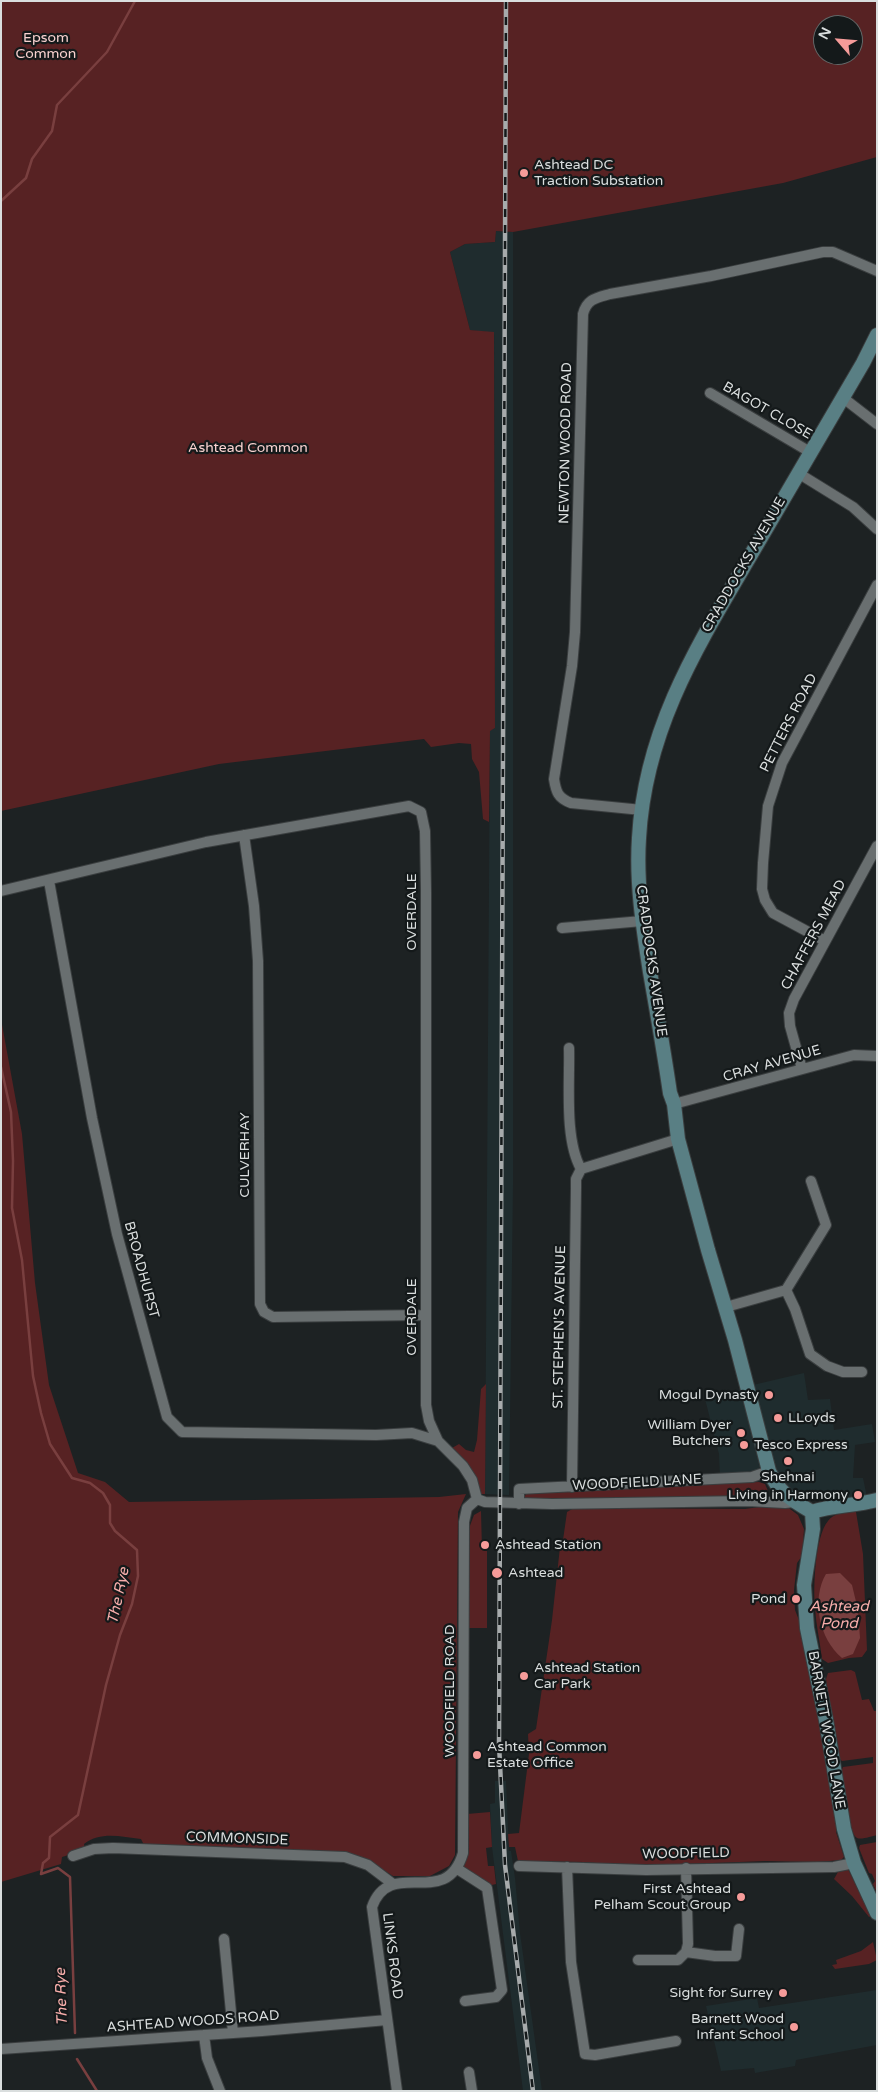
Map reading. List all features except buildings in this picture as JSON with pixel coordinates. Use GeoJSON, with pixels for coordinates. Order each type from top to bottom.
{"type":"FeatureCollection","features":[{"type":"Feature","properties":{"kind":"street","name":"NEWTON WOOD ROAD"},"geometry":{"type":"LineString","coordinates":[[642,810],[571,803],[561,799],[555,790],[554,779],[572,666],[575,632],[583,314],[586,305],[594,298],[610,294],[711,276],[823,252],[833,252],[877,271]]}},
{"type":"Feature","properties":{"kind":"street","name":"CRADDOCKS AVENUE"},"geometry":{"type":"LineString","coordinates":[[794,1502],[777,1487],[770,1471],[678,1139],[674,1104],[670,1093],[642,921],[638,850],[642,810],[650,766],[684,672],[729,590],[877,335]]}},
{"type":"Feature","properties":{"kind":"street","name":"BAGOT CLOSE"},"geometry":{"type":"LineString","coordinates":[[710,393],[810,452]]}},
{"type":"Feature","properties":{"kind":"street"},"geometry":{"type":"LineString","coordinates":[[842,397],[877,424]]}},
{"type":"Feature","properties":{"kind":"street"},"geometry":{"type":"LineString","coordinates":[[798,473],[853,507],[877,530]]}},
{"type":"Feature","properties":{"kind":"street","name":"PETTERS ROAD"},"geometry":{"type":"LineString","coordinates":[[825,941],[773,913],[765,900],[762,889],[768,806],[782,764],[877,585]]}},
{"type":"Feature","properties":{"kind":"street","name":"OVERDALE"},"geometry":{"type":"LineString","coordinates":[[1,891],[244,835],[409,806],[421,812],[424,819],[426,892],[427,1414],[438,1441]]}},
{"type":"Feature","properties":{"kind":"street","name":"CULVERHAY"},"geometry":{"type":"LineString","coordinates":[[244,835],[254,906],[258,960],[260,1304],[264,1312],[274,1316],[426,1315]]}},
{"type":"Feature","properties":{"kind":"street","name":"CHAFFERS MEAD"},"geometry":{"type":"LineString","coordinates":[[802,1069],[790,1026],[789,1013],[794,999],[877,846]]}},
{"type":"Feature","properties":{"kind":"street","name":"BROADHURST"},"geometry":{"type":"LineString","coordinates":[[49,881],[92,1118],[115,1224],[167,1417],[182,1432],[367,1435],[412,1432],[438,1441],[463,1466],[472,1480],[477,1499]]}},
{"type":"Feature","properties":{"kind":"street"},"geometry":{"type":"LineString","coordinates":[[562,928],[642,921]]}},
{"type":"Feature","properties":{"kind":"street"},"geometry":{"type":"LineString","coordinates":[[569,1048],[570,1137],[575,1159],[581,1169],[678,1139]]}},
{"type":"Feature","properties":{"kind":"street","name":"CRAY AVENUE"},"geometry":{"type":"LineString","coordinates":[[674,1104],[854,1055],[877,1056]]}},
{"type":"Feature","properties":{"kind":"street","name":"ST. STEPHEN'S AVENUE"},"geometry":{"type":"LineString","coordinates":[[572,1487],[576,1179],[581,1169]]}},
{"type":"Feature","properties":{"kind":"street"},"geometry":{"type":"LineString","coordinates":[[726,1307],[786,1290],[826,1225],[811,1181]]}},
{"type":"Feature","properties":{"kind":"street"},"geometry":{"type":"LineString","coordinates":[[786,1290],[795,1309],[810,1354],[827,1366],[838,1370],[862,1372]]}},
{"type":"Feature","properties":{"kind":"street"},"geometry":{"type":"LineString","coordinates":[[412,1432],[427,1414]]}},
{"type":"Feature","properties":{"kind":"street","name":"WOODFIELD LANE"},"geometry":{"type":"LineString","coordinates":[[519,1504],[519,1489],[752,1477],[770,1471]]}},
{"type":"Feature","properties":{"kind":"street"},"geometry":{"type":"LineString","coordinates":[[762,1501],[777,1487]]}},
{"type":"Feature","properties":{"kind":"street","name":"WOODFIELD LANE"},"geometry":{"type":"LineString","coordinates":[[477,1499],[485,1502],[519,1504],[794,1502],[812,1512]]}},
{"type":"Feature","properties":{"kind":"street","name":"WOODFIELD ROAD"},"geometry":{"type":"LineString","coordinates":[[456,1868],[461,1860],[464,1846],[464,1522],[467,1508],[477,1499]]}},
{"type":"Feature","properties":{"kind":"street"},"geometry":{"type":"LineString","coordinates":[[812,1512],[829,1506],[858,1505],[877,1500]]}},
{"type":"Feature","properties":{"kind":"street","name":"BARNETT WOOD LANE"},"geometry":{"type":"LineString","coordinates":[[812,1512],[813,1529],[804,1585],[807,1628],[826,1720],[844,1829],[854,1863],[877,1913]]}},
{"type":"Feature","properties":{"kind":"street","name":"COMMONSIDE"},"geometry":{"type":"LineString","coordinates":[[73,1856],[94,1850],[113,1848],[345,1857],[368,1865],[393,1884]]}},
{"type":"Feature","properties":{"kind":"street","name":"WOODFIELD"},"geometry":{"type":"LineString","coordinates":[[519,1866],[646,1870],[834,1866],[854,1863]]}},
{"type":"Feature","properties":{"kind":"street"},"geometry":{"type":"LineString","coordinates":[[567,1867],[571,1962],[585,2054],[595,2055],[676,2041]]}},
{"type":"Feature","properties":{"kind":"street"},"geometry":{"type":"LineString","coordinates":[[393,1884],[428,1883],[442,1879],[456,1868],[487,1888],[502,1990],[496,1996],[465,2001]]}},
{"type":"Feature","properties":{"kind":"street"},"geometry":{"type":"LineString","coordinates":[[638,1960],[678,1960],[686,1952],[688,1944],[686,1868]]}},
{"type":"Feature","properties":{"kind":"street","name":"LINKS ROAD"},"geometry":{"type":"LineString","coordinates":[[393,1884],[382,1890],[372,1907],[397,2091]]}},
{"type":"Feature","properties":{"kind":"street"},"geometry":{"type":"LineString","coordinates":[[686,1952],[714,1956],[736,1956],[739,1929]]}},
{"type":"Feature","properties":{"kind":"street"},"geometry":{"type":"LineString","coordinates":[[224,1939],[233,2033]]}},
{"type":"Feature","properties":{"kind":"street","name":"ASHTEAD WOODS ROAD"},"geometry":{"type":"LineString","coordinates":[[1,2049],[204,2036],[387,2020]]}},
{"type":"Feature","properties":{"kind":"street"},"geometry":{"type":"LineString","coordinates":[[204,2036],[207,2058],[220,2091]]}},
{"type":"Feature","properties":{"kind":"street"},"geometry":{"type":"LineString","coordinates":[[469,2072],[472,2091]]}},
{"type":"Feature","properties":{"kind":"shaded area"},"geometry":{"type":"Polygon","coordinates":[[[496,231],[513,232],[513,1185],[509,1495],[485,1494],[490,730],[495,728],[494,333],[470,330],[450,252],[465,244],[495,242],[496,231]]]}},
{"type":"Feature","properties":{"kind":"shaded area"},"geometry":{"type":"Polygon","coordinates":[[[804,1373],[808,1400],[830,1399],[834,1430],[872,1424],[875,1442],[855,1445],[853,1478],[863,1478],[867,1497],[849,1499],[800,1495],[789,1489],[776,1474],[753,1385],[804,1373]]]}},
{"type":"Feature","properties":{"kind":"shaded area"},"geometry":{"type":"Polygon","coordinates":[[[740,1390],[746,1401],[763,1465],[750,1475],[720,1476],[719,1454],[705,1399],[740,1390]]]}},
{"type":"Feature","properties":{"kind":"shaded area"},"geometry":{"type":"Polygon","coordinates":[[[495,1781],[506,1781],[509,1851],[511,1851],[515,1878],[520,1933],[542,2091],[523,2091],[492,1847],[490,1804],[495,1803],[495,1781]]]}},
{"type":"Feature","properties":{"kind":"shaded area","name":"Barnett Wood Infant School"},"geometry":{"type":"Polygon","coordinates":[[[877,1990],[877,2045],[796,2060],[795,2066],[755,2073],[754,2068],[721,2071],[706,2006],[757,1998],[759,2008],[877,1990]]]}},
{"type":"Feature","properties":{"kind":"green space","name":"Ashtead Common"},"geometry":{"type":"Polygon","coordinates":[[[1,1],[877,1],[877,157],[783,183],[513,232],[496,231],[495,242],[465,244],[450,252],[470,330],[494,332],[495,728],[490,731],[489,822],[483,819],[479,772],[472,759],[471,744],[459,743],[431,747],[424,739],[219,764],[1,811],[1,1]]]}},
{"type":"Feature","properties":{"kind":"green space"},"geometry":{"type":"Polygon","coordinates":[[[1,1019],[22,1134],[35,1283],[49,1385],[78,1473],[105,1482],[129,1502],[439,1497],[466,1494],[458,1512],[455,1855],[449,1866],[430,1876],[393,1876],[366,1859],[337,1852],[144,1845],[141,1839],[104,1836],[97,1837],[84,1844],[85,1850],[62,1857],[61,1864],[1,1882],[1,1019]]]}},
{"type":"Feature","properties":{"kind":"green space"},"geometry":{"type":"Polygon","coordinates":[[[486,1384],[485,1494],[478,1494],[452,1448],[459,1444],[466,1450],[474,1452],[477,1440],[481,1389],[486,1384]]]}},
{"type":"Feature","properties":{"kind":"green space"},"geometry":{"type":"Polygon","coordinates":[[[759,1482],[765,1484],[768,1491],[763,1496],[750,1498],[611,1501],[524,1498],[527,1492],[759,1482]]]}},
{"type":"Feature","properties":{"kind":"green space"},"geometry":{"type":"Polygon","coordinates":[[[774,1505],[786,1506],[798,1515],[804,1529],[802,1556],[797,1563],[794,1590],[795,1610],[802,1628],[812,1675],[838,1823],[836,1832],[844,1857],[841,1860],[818,1862],[765,1861],[634,1866],[584,1862],[518,1861],[515,1847],[509,1847],[508,1834],[519,1833],[529,1754],[528,1734],[536,1729],[552,1620],[560,1547],[562,1547],[567,1512],[574,1508],[745,1509],[774,1505]]]}},
{"type":"Feature","properties":{"kind":"green space"},"geometry":{"type":"Polygon","coordinates":[[[852,1510],[856,1512],[863,1554],[867,1650],[862,1657],[828,1663],[822,1659],[814,1599],[818,1550],[820,1538],[828,1521],[836,1515],[852,1510]]]}},
{"type":"Feature","properties":{"kind":"green space"},"geometry":{"type":"Polygon","coordinates":[[[481,1511],[482,1550],[487,1551],[487,1628],[467,1628],[468,1531],[474,1515],[481,1511]]]}},
{"type":"Feature","properties":{"kind":"green space"},"geometry":{"type":"Polygon","coordinates":[[[851,1670],[855,1672],[862,1700],[869,1699],[874,1711],[877,1711],[877,1835],[862,1839],[854,1835],[851,1828],[841,1772],[843,1767],[873,1763],[873,1757],[842,1761],[839,1758],[826,1679],[828,1673],[851,1670]]]}},
{"type":"Feature","properties":{"kind":"green space"},"geometry":{"type":"Polygon","coordinates":[[[490,1812],[492,1847],[486,1848],[488,1866],[494,1866],[496,1884],[488,1886],[463,1869],[462,1861],[467,1814],[490,1812]]]}},
{"type":"Feature","properties":{"kind":"green space"},"geometry":{"type":"Polygon","coordinates":[[[877,1842],[877,1893],[873,1884],[875,1881],[872,1874],[869,1873],[859,1848],[860,1845],[877,1842]]]}},
{"type":"Feature","properties":{"kind":"green space"},"geometry":{"type":"Polygon","coordinates":[[[848,1869],[871,1916],[869,1917],[852,1896],[834,1879],[838,1872],[848,1869]]]}},
{"type":"Feature","properties":{"kind":"green space"},"geometry":{"type":"Polygon","coordinates":[[[873,1942],[877,1960],[869,1964],[835,1969],[832,1965],[837,1964],[836,1960],[861,1951],[873,1942]]]}},
{"type":"Feature","properties":{"kind":"water","name":"Ashtead Pond"},"geometry":{"type":"Polygon","coordinates":[[[840,1573],[852,1585],[858,1610],[860,1638],[853,1654],[842,1658],[834,1650],[823,1630],[818,1607],[821,1584],[826,1574],[840,1573]]]}},
{"type":"Feature","properties":{"kind":"waterway","name":"The Rye"},"geometry":{"type":"LineString","coordinates":[[1,201],[26,178],[32,159],[52,131],[57,105],[107,52],[135,1]]}},
{"type":"Feature","properties":{"kind":"waterway","name":"The Rye"},"geometry":{"type":"LineString","coordinates":[[1,1067],[11,1112],[12,1208],[22,1260],[33,1376],[41,1413],[50,1444],[72,1478],[90,1483],[103,1493],[110,1505],[110,1523],[115,1531],[137,1550],[138,1576],[132,1604],[120,1635],[106,1685],[78,1815],[50,1837],[49,1858],[43,1863],[41,1874],[58,1868],[70,1877],[75,2033]]}},
{"type":"Feature","properties":{"kind":"waterway","name":"The Rye"},"geometry":{"type":"LineString","coordinates":[[77,2059],[97,2091]]}},
{"type":"Feature","properties":{"kind":"railway"},"geometry":{"type":"LineString","coordinates":[[506,1],[499,1744],[505,1865],[533,2091]]}},
{"type":"Feature","properties":{"kind":"place","name":"Ashtead DC Traction Substation"},"geometry":{"type":"Point","coordinates":[524,173]}},
{"type":"Feature","properties":{"kind":"place","name":"Mogul Dynasty"},"geometry":{"type":"Point","coordinates":[769,1395]}},
{"type":"Feature","properties":{"kind":"place","name":"LLoyds"},"geometry":{"type":"Point","coordinates":[778,1418]}},
{"type":"Feature","properties":{"kind":"place","name":"William Dyer Butchers"},"geometry":{"type":"Point","coordinates":[741,1433]}},
{"type":"Feature","properties":{"kind":"place","name":"Tesco Express"},"geometry":{"type":"Point","coordinates":[744,1445]}},
{"type":"Feature","properties":{"kind":"place","name":"Shehnai"},"geometry":{"type":"Point","coordinates":[788,1461]}},
{"type":"Feature","properties":{"kind":"place","name":"Living in Harmony"},"geometry":{"type":"Point","coordinates":[858,1495]}},
{"type":"Feature","properties":{"kind":"place","name":"Ashtead Station"},"geometry":{"type":"Point","coordinates":[485,1545]}},
{"type":"Feature","properties":{"kind":"place","name":"Ashtead"},"geometry":{"type":"Point","coordinates":[497,1573]}},
{"type":"Feature","properties":{"kind":"place","name":"Pond"},"geometry":{"type":"Point","coordinates":[796,1599]}},
{"type":"Feature","properties":{"kind":"place","name":"Ashtead Station Car Park"},"geometry":{"type":"Point","coordinates":[524,1676]}},
{"type":"Feature","properties":{"kind":"place","name":"Ashtead Common Estate Office"},"geometry":{"type":"Point","coordinates":[477,1755]}},
{"type":"Feature","properties":{"kind":"place","name":"First Ashtead Pelham Scout Group"},"geometry":{"type":"Point","coordinates":[741,1897]}},
{"type":"Feature","properties":{"kind":"place","name":"Sight for Surrey"},"geometry":{"type":"Point","coordinates":[783,1993]}},
{"type":"Feature","properties":{"kind":"place","name":"Barnett Wood Infant School"},"geometry":{"type":"Point","coordinates":[794,2027]}},
{"type":"Feature","properties":{"kind":"park label","name":"Epsom Common"},"geometry":{"type":"Point","coordinates":[46,46]}}]}
